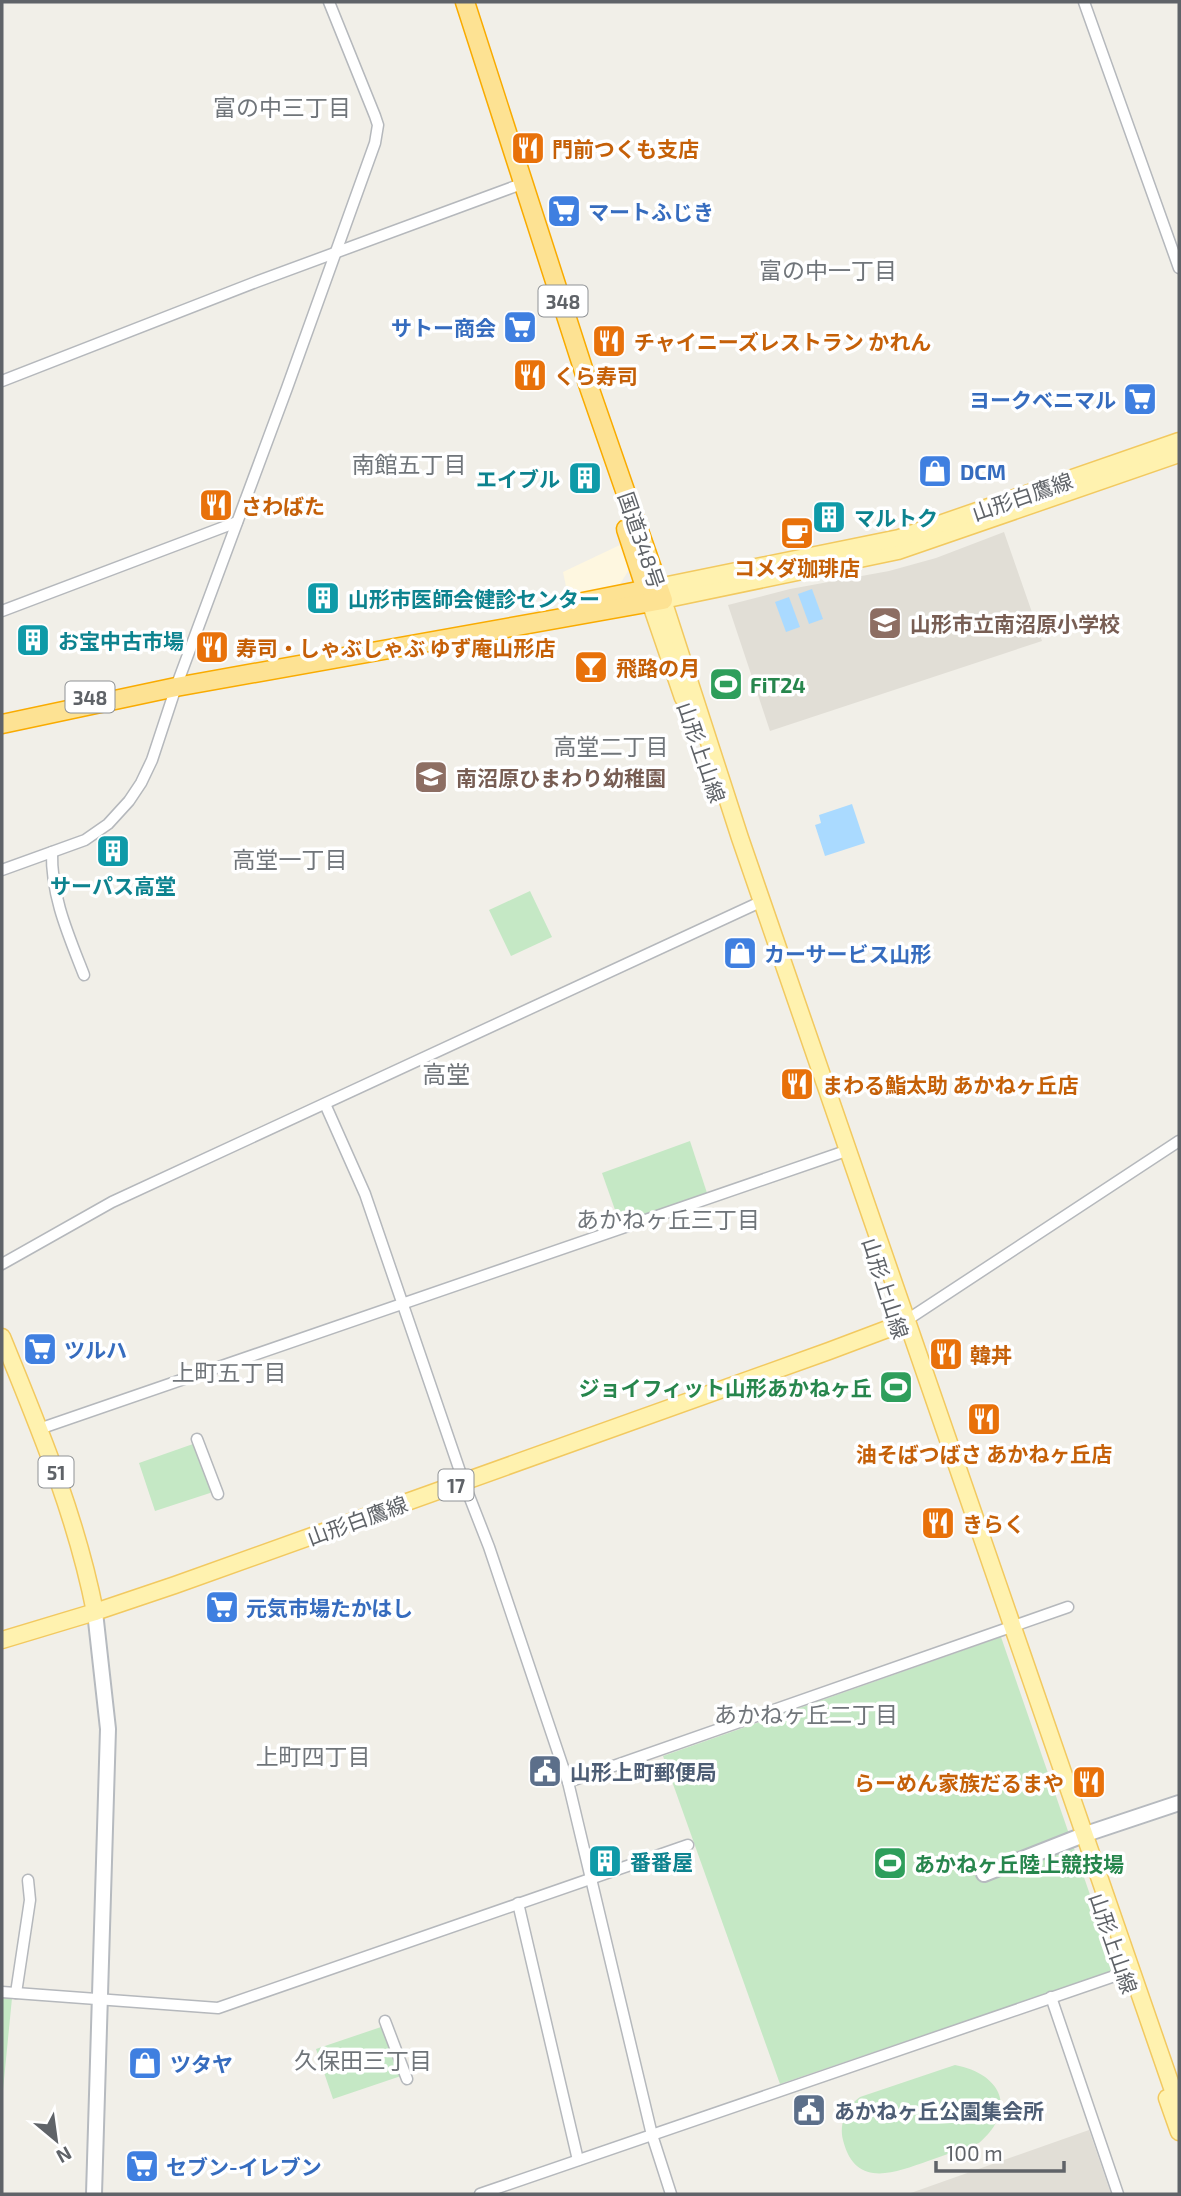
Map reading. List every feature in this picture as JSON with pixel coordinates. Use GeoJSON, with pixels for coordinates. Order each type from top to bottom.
{"type":"FeatureCollection","features":[{"type":"Feature","properties":{"kind":"highway","name":"国道348号"},"geometry":{"type":"LineString","coordinates":[[457,2],[654,595]]}},
{"type":"Feature","properties":{"kind":"highway","name":"国道348号"},"geometry":{"type":"LineString","coordinates":[[465,2],[654,595]]}},
{"type":"Feature","properties":{"kind":"highway","name":"国道348号"},"geometry":{"type":"LineString","coordinates":[[2,718],[177,682],[654,595]]}},
{"type":"Feature","properties":{"kind":"highway","name":"国道348号"},"geometry":{"type":"LineString","coordinates":[[2,724],[177,682]]}},
{"type":"Feature","properties":{"kind":"main road","name":"山形白鷹線"},"geometry":{"type":"LineString","coordinates":[[654,595],[900,538],[1179,441]]}},
{"type":"Feature","properties":{"kind":"main road","name":"山形白鷹線"},"geometry":{"type":"LineString","coordinates":[[654,595],[898,551],[1179,454]]}},
{"type":"Feature","properties":{"kind":"main road","name":"山形上山線"},"geometry":{"type":"LineString","coordinates":[[654,595],[755,904],[841,1153],[1128,1971],[1179,2108]]}},
{"type":"Feature","properties":{"kind":"main road","name":"山形上山線"},"geometry":{"type":"LineString","coordinates":[[654,595],[689,687],[902,1323]]}},
{"type":"Feature","properties":{"kind":"main road","name":"山形白鷹線"},"geometry":{"type":"LineString","coordinates":[[2,1640],[95,1612],[464,1483],[902,1323]]}},
{"type":"Feature","properties":{"kind":"main road","name":"51"},"geometry":{"type":"LineString","coordinates":[[2,1337],[64,1491],[87,1572],[95,1612]]}},
{"type":"Feature","properties":{"kind":"main road","name":"山形上山線"},"geometry":{"type":"LineString","coordinates":[[1128,1971],[1179,2132]]}},
{"type":"Feature","properties":{"kind":"street"},"geometry":{"type":"LineString","coordinates":[[2,870],[85,840],[108,824],[129,801],[152,760],[177,682],[370,160],[377,125],[329,2]]}},
{"type":"Feature","properties":{"kind":"street"},"geometry":{"type":"LineString","coordinates":[[1084,2],[1179,268]]}},
{"type":"Feature","properties":{"kind":"street"},"geometry":{"type":"LineString","coordinates":[[2,382],[516,186]]}},
{"type":"Feature","properties":{"kind":"street"},"geometry":{"type":"LineString","coordinates":[[2,611],[237,522]]}},
{"type":"Feature","properties":{"kind":"street"},"geometry":{"type":"LineString","coordinates":[[52,852],[56,897],[84,975]]}},
{"type":"Feature","properties":{"kind":"street"},"geometry":{"type":"LineString","coordinates":[[2,1264],[112,1202],[755,904]]}},
{"type":"Feature","properties":{"kind":"street"},"geometry":{"type":"LineString","coordinates":[[325,1104],[365,1194],[568,1782],[652,2135],[671,2194]]}},
{"type":"Feature","properties":{"kind":"street"},"geometry":{"type":"LineString","coordinates":[[902,1323],[1179,1141]]}},
{"type":"Feature","properties":{"kind":"street"},"geometry":{"type":"LineString","coordinates":[[39,1430],[841,1153]]}},
{"type":"Feature","properties":{"kind":"street"},"geometry":{"type":"LineString","coordinates":[[197,1438],[218,1494]]}},
{"type":"Feature","properties":{"kind":"street"},"geometry":{"type":"LineString","coordinates":[[568,1782],[1068,1606]]}},
{"type":"Feature","properties":{"kind":"street"},"geometry":{"type":"LineString","coordinates":[[94,2194],[108,1729],[95,1612]]}},
{"type":"Feature","properties":{"kind":"street"},"geometry":{"type":"LineString","coordinates":[[984,1874],[1081,1836],[1179,1803]]}},
{"type":"Feature","properties":{"kind":"street"},"geometry":{"type":"LineString","coordinates":[[2,1992],[218,2008],[688,1845]]}},
{"type":"Feature","properties":{"kind":"street"},"geometry":{"type":"LineString","coordinates":[[16,1993],[30,1900],[29,1880]]}},
{"type":"Feature","properties":{"kind":"street"},"geometry":{"type":"LineString","coordinates":[[518,1903],[578,2160]]}},
{"type":"Feature","properties":{"kind":"street"},"geometry":{"type":"LineString","coordinates":[[480,2194],[1128,1971]]}},
{"type":"Feature","properties":{"kind":"street"},"geometry":{"type":"LineString","coordinates":[[1051,1997],[1118,2194]]}},
{"type":"Feature","properties":{"kind":"street"},"geometry":{"type":"LineString","coordinates":[[385,2021],[407,2079]]}},
{"type":"Feature","properties":{"kind":"shaded area","name":"山形市立南沼原小学校"},"geometry":{"type":"Polygon","coordinates":[[[1004,532],[1042,641],[770,731],[728,605],[790,589],[889,571],[936,558],[1004,532]]]}},
{"type":"Feature","properties":{"kind":"shaded area"},"geometry":{"type":"Polygon","coordinates":[[[622,544],[630,568],[619,586],[568,596],[563,572],[622,544]]]}},
{"type":"Feature","properties":{"kind":"shaded area"},"geometry":{"type":"Polygon","coordinates":[[[1089,2130],[1111,2194],[908,2194],[1089,2130]]]}},
{"type":"Feature","properties":{"kind":"green space"},"geometry":{"type":"Polygon","coordinates":[[[530,891],[552,937],[511,956],[489,910],[530,891]]]}},
{"type":"Feature","properties":{"kind":"green space"},"geometry":{"type":"Polygon","coordinates":[[[690,1141],[707,1193],[620,1224],[602,1173],[690,1141]]]}},
{"type":"Feature","properties":{"kind":"green space"},"geometry":{"type":"Polygon","coordinates":[[[193,1444],[198,1445],[213,1488],[210,1493],[155,1511],[139,1463],[193,1444]]]}},
{"type":"Feature","properties":{"kind":"green space","name":"あかねヶ丘陸上競技場"},"geometry":{"type":"Polygon","coordinates":[[[1001,1637],[1116,1970],[780,2084],[663,1756],[1001,1637]]]}},
{"type":"Feature","properties":{"kind":"green space"},"geometry":{"type":"Polygon","coordinates":[[[2,1997],[12,1998],[2,2100],[2,1997]]]}},
{"type":"Feature","properties":{"kind":"green space"},"geometry":{"type":"Polygon","coordinates":[[[384,2026],[401,2076],[333,2099],[316,2049],[384,2026]]]}},
{"type":"Feature","properties":{"kind":"green space"},"geometry":{"type":"Polygon","coordinates":[[[955,2065],[984,2076],[994,2085],[1001,2106],[991,2131],[979,2143],[902,2170],[877,2173],[857,2166],[849,2155],[842,2134],[845,2116],[855,2101],[955,2065]]]}},
{"type":"Feature","properties":{"kind":"water"},"geometry":{"type":"Polygon","coordinates":[[[812,589],[823,619],[809,624],[798,594],[812,589]]]}},
{"type":"Feature","properties":{"kind":"water"},"geometry":{"type":"Polygon","coordinates":[[[789,597],[800,627],[786,632],[775,602],[789,597]]]}},
{"type":"Feature","properties":{"kind":"water"},"geometry":{"type":"Polygon","coordinates":[[[852,804],[865,843],[825,856],[815,825],[821,823],[819,815],[852,804]]]}},
{"type":"Feature","properties":{"kind":"place","name":"門前つくも支店"},"geometry":{"type":"Point","coordinates":[528,148]}},
{"type":"Feature","properties":{"kind":"place","name":"マートふじき"},"geometry":{"type":"Point","coordinates":[564,211]}},
{"type":"Feature","properties":{"kind":"place","name":"サトー商会"},"geometry":{"type":"Point","coordinates":[520,327]}},
{"type":"Feature","properties":{"kind":"place","name":"チャイニーズレストラン かれん"},"geometry":{"type":"Point","coordinates":[609,341]}},
{"type":"Feature","properties":{"kind":"place","name":"くら寿司"},"geometry":{"type":"Point","coordinates":[530,375]}},
{"type":"Feature","properties":{"kind":"place","name":"ヨークベニマル"},"geometry":{"type":"Point","coordinates":[1140,399]}},
{"type":"Feature","properties":{"kind":"place","name":"DCM"},"geometry":{"type":"Point","coordinates":[935,471]}},
{"type":"Feature","properties":{"kind":"place","name":"エイブル"},"geometry":{"type":"Point","coordinates":[585,478]}},
{"type":"Feature","properties":{"kind":"place","name":"さわばた"},"geometry":{"type":"Point","coordinates":[216,505]}},
{"type":"Feature","properties":{"kind":"place","name":"マルトク"},"geometry":{"type":"Point","coordinates":[829,517]}},
{"type":"Feature","properties":{"kind":"place","name":"コメダ珈琲店"},"geometry":{"type":"Point","coordinates":[797,533]}},
{"type":"Feature","properties":{"kind":"place","name":"山形市医師会健診センター"},"geometry":{"type":"Point","coordinates":[323,598]}},
{"type":"Feature","properties":{"kind":"place","name":"山形市立南沼原小学校"},"geometry":{"type":"Point","coordinates":[885,623]}},
{"type":"Feature","properties":{"kind":"place","name":"お宝中古市場"},"geometry":{"type":"Point","coordinates":[33,640]}},
{"type":"Feature","properties":{"kind":"place","name":"寿司・しゃぶしゃぶ ゆず庵山形店"},"geometry":{"type":"Point","coordinates":[212,647]}},
{"type":"Feature","properties":{"kind":"place","name":"飛路の月"},"geometry":{"type":"Point","coordinates":[591,667]}},
{"type":"Feature","properties":{"kind":"place","name":"FiT24"},"geometry":{"type":"Point","coordinates":[726,684]}},
{"type":"Feature","properties":{"kind":"place","name":"南沼原ひまわり幼稚園"},"geometry":{"type":"Point","coordinates":[431,777]}},
{"type":"Feature","properties":{"kind":"place","name":"サーパス高堂"},"geometry":{"type":"Point","coordinates":[113,851]}},
{"type":"Feature","properties":{"kind":"place","name":"カーサービス山形"},"geometry":{"type":"Point","coordinates":[740,953]}},
{"type":"Feature","properties":{"kind":"place","name":"まわる鮨太助 あかねヶ丘店"},"geometry":{"type":"Point","coordinates":[797,1084]}},
{"type":"Feature","properties":{"kind":"place","name":"ツルハ"},"geometry":{"type":"Point","coordinates":[40,1349]}},
{"type":"Feature","properties":{"kind":"place","name":"韓丼"},"geometry":{"type":"Point","coordinates":[946,1354]}},
{"type":"Feature","properties":{"kind":"place","name":"ジョイフィット山形あかねヶ丘"},"geometry":{"type":"Point","coordinates":[896,1387]}},
{"type":"Feature","properties":{"kind":"place","name":"油そばつばさ あかねヶ丘店"},"geometry":{"type":"Point","coordinates":[984,1419]}},
{"type":"Feature","properties":{"kind":"place","name":"きらく"},"geometry":{"type":"Point","coordinates":[938,1523]}},
{"type":"Feature","properties":{"kind":"place","name":"元気市場たかはし"},"geometry":{"type":"Point","coordinates":[222,1607]}},
{"type":"Feature","properties":{"kind":"place","name":"山形上町郵便局"},"geometry":{"type":"Point","coordinates":[545,1771]}},
{"type":"Feature","properties":{"kind":"place","name":"らーめん家族だるまや"},"geometry":{"type":"Point","coordinates":[1089,1782]}},
{"type":"Feature","properties":{"kind":"place","name":"番番屋"},"geometry":{"type":"Point","coordinates":[605,1861]}},
{"type":"Feature","properties":{"kind":"place","name":"あかねヶ丘陸上競技場"},"geometry":{"type":"Point","coordinates":[890,1863]}},
{"type":"Feature","properties":{"kind":"place","name":"ツタヤ"},"geometry":{"type":"Point","coordinates":[145,2063]}},
{"type":"Feature","properties":{"kind":"place","name":"あかねヶ丘公園集会所"},"geometry":{"type":"Point","coordinates":[809,2110]}},
{"type":"Feature","properties":{"kind":"place","name":"セブン-イレブン"},"geometry":{"type":"Point","coordinates":[142,2166]}},
{"type":"Feature","properties":{"kind":"district","name":"富の中三丁目"},"geometry":{"type":"Point","coordinates":[282,107]}},
{"type":"Feature","properties":{"kind":"district","name":"富の中一丁目"},"geometry":{"type":"Point","coordinates":[828,270]}},
{"type":"Feature","properties":{"kind":"district","name":"南館五丁目"},"geometry":{"type":"Point","coordinates":[409,464]}},
{"type":"Feature","properties":{"kind":"district","name":"高堂二丁目"},"geometry":{"type":"Point","coordinates":[611,746]}},
{"type":"Feature","properties":{"kind":"district","name":"高堂一丁目"},"geometry":{"type":"Point","coordinates":[290,859]}},
{"type":"Feature","properties":{"kind":"district","name":"高堂"},"geometry":{"type":"Point","coordinates":[446,1073]}},
{"type":"Feature","properties":{"kind":"district","name":"あかねヶ丘三丁目"},"geometry":{"type":"Point","coordinates":[668,1219]}},
{"type":"Feature","properties":{"kind":"district","name":"上町五丁目"},"geometry":{"type":"Point","coordinates":[229,1372]}},
{"type":"Feature","properties":{"kind":"district","name":"あかねヶ丘二丁目"},"geometry":{"type":"Point","coordinates":[806,1714]}},
{"type":"Feature","properties":{"kind":"district","name":"上町四丁目"},"geometry":{"type":"Point","coordinates":[313,1756]}},
{"type":"Feature","properties":{"kind":"district","name":"久保田三丁目"},"geometry":{"type":"Point","coordinates":[363,2060]}}]}
